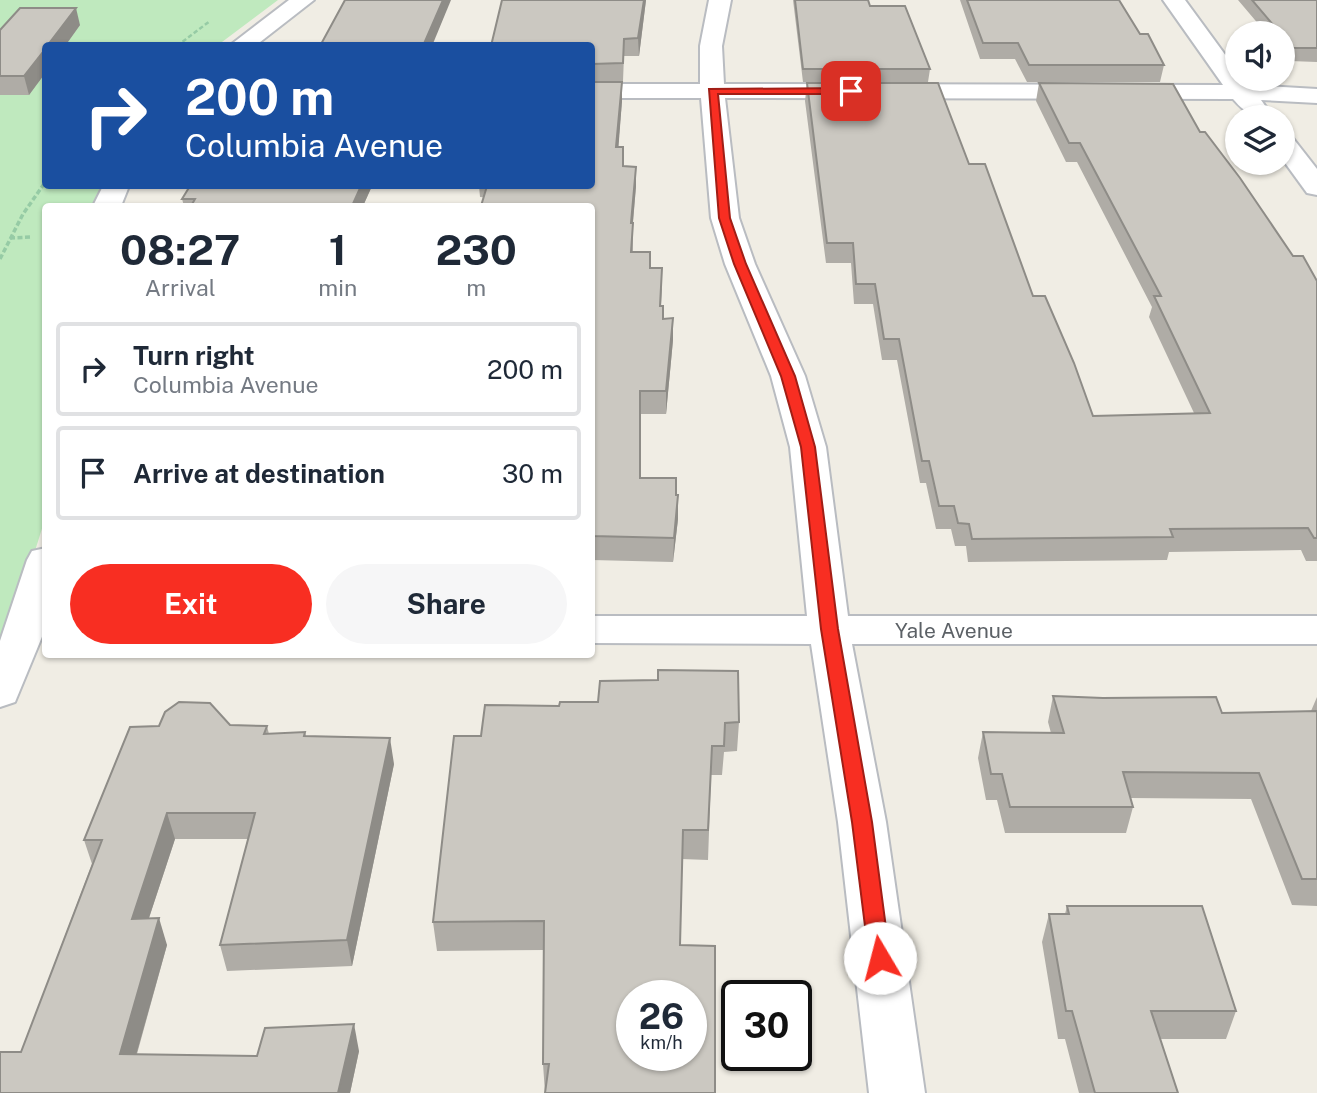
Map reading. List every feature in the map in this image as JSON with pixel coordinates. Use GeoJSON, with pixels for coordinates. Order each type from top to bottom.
{"type":"FeatureCollection","features":[{"type":"Feature","properties":{"kind":"street"},"geometry":{"type":"LineString","coordinates":[[245,42],[303,0]]}},
{"type":"Feature","properties":{"kind":"street"},"geometry":{"type":"LineString","coordinates":[[720,0],[711,46],[712,91],[724,218],[740,264],[788,376],[808,447],[829,629],[862,822],[897,1093]]}},
{"type":"Feature","properties":{"kind":"street"},"geometry":{"type":"LineString","coordinates":[[1174,0],[1240,92],[1252,105]]}},
{"type":"Feature","properties":{"kind":"street"},"geometry":{"type":"LineString","coordinates":[[595,91],[1240,92],[1317,96]]}},
{"type":"Feature","properties":{"kind":"street"},"geometry":{"type":"LineString","coordinates":[[1295,158],[1317,187]]}},
{"type":"Feature","properties":{"kind":"street"},"geometry":{"type":"LineString","coordinates":[[0,692],[33,642],[42,585]]}},
{"type":"Feature","properties":{"kind":"street","name":"Yale Avenue"},"geometry":{"type":"LineString","coordinates":[[595,630],[1317,630]]}},
{"type":"Feature","properties":{"kind":"path"},"geometry":{"type":"LineString","coordinates":[[0,259],[42,187]]}},
{"type":"Feature","properties":{"kind":"path"},"geometry":{"type":"LineString","coordinates":[[10,238],[32,237]]}},
{"type":"Feature","properties":{"kind":"green space"},"geometry":{"type":"Polygon","coordinates":[[[0,0],[278,0],[222,42],[42,42],[42,189],[104,189],[97,203],[42,203],[42,529],[23,589],[0,644],[0,0]]]}},
{"type":"Feature","properties":{"kind":"building"},"geometry":{"type":"Polygon","coordinates":[[[345,0],[443,0],[425,42],[322,42],[345,0]]]}},
{"type":"Feature","properties":{"kind":"building"},"geometry":{"type":"Polygon","coordinates":[[[502,0],[644,0],[638,38],[624,39],[623,63],[595,64],[595,42],[492,42],[502,0]]]}},
{"type":"Feature","properties":{"kind":"building"},"geometry":{"type":"Polygon","coordinates":[[[795,0],[868,0],[870,6],[905,6],[930,69],[803,69],[795,0]]]}},
{"type":"Feature","properties":{"kind":"building"},"geometry":{"type":"Polygon","coordinates":[[[967,0],[1119,0],[1140,34],[1148,34],[1164,65],[1029,65],[1018,43],[983,43],[967,0]]]}},
{"type":"Feature","properties":{"kind":"building"},"geometry":{"type":"Polygon","coordinates":[[[1252,0],[1317,0],[1317,48],[1295,48],[1295,21],[1270,21],[1252,0]]]}},
{"type":"Feature","properties":{"kind":"building"},"geometry":{"type":"Polygon","coordinates":[[[20,8],[76,8],[50,42],[42,42],[42,53],[24,76],[0,76],[0,30],[20,8]]]}},
{"type":"Feature","properties":{"kind":"building"},"geometry":{"type":"Polygon","coordinates":[[[595,82],[622,82],[616,147],[623,147],[623,166],[636,167],[631,252],[650,252],[650,268],[662,268],[660,306],[663,306],[663,319],[673,318],[666,391],[640,391],[640,478],[676,478],[678,495],[674,538],[595,536],[595,203],[482,203],[486,189],[595,189],[595,82]]]}},
{"type":"Feature","properties":{"kind":"building"},"geometry":{"type":"Polygon","coordinates":[[[807,83],[938,83],[969,164],[985,164],[1033,296],[1045,296],[1093,416],[1210,413],[1154,296],[1161,296],[1080,143],[1069,143],[1039,83],[1173,84],[1200,132],[1205,132],[1225,158],[1225,175],[1238,175],[1293,256],[1303,256],[1317,281],[1317,538],[1314,538],[1308,528],[1170,529],[1173,537],[972,539],[969,524],[958,523],[954,506],[939,506],[929,461],[922,461],[899,339],[884,339],[875,284],[856,284],[853,243],[827,243],[807,83]]]}},
{"type":"Feature","properties":{"kind":"building"},"geometry":{"type":"Polygon","coordinates":[[[188,189],[360,189],[353,203],[193,203],[195,199],[182,199],[188,189]]]}},
{"type":"Feature","properties":{"kind":"building"},"geometry":{"type":"Polygon","coordinates":[[[658,670],[738,671],[739,722],[725,723],[724,746],[712,746],[708,830],[683,830],[680,945],[715,946],[715,1093],[545,1093],[549,1064],[543,1064],[544,921],[433,922],[454,736],[481,736],[485,705],[559,706],[560,702],[598,702],[600,681],[658,680],[658,670]]]}},
{"type":"Feature","properties":{"kind":"building"},"geometry":{"type":"Polygon","coordinates":[[[1053,696],[1216,697],[1222,713],[1317,711],[1317,879],[1302,879],[1259,773],[1123,772],[1133,807],[1010,807],[1002,774],[991,774],[983,732],[1064,733],[1053,696]]]}},
{"type":"Feature","properties":{"kind":"building"},"geometry":{"type":"Polygon","coordinates":[[[179,702],[210,703],[230,725],[267,726],[264,734],[305,732],[304,736],[390,738],[347,940],[220,945],[255,813],[167,813],[132,919],[159,918],[120,1054],[257,1056],[265,1028],[354,1024],[338,1093],[0,1093],[0,1052],[21,1052],[102,840],[84,840],[130,727],[159,726],[165,712],[179,702]]]}},
{"type":"Feature","properties":{"kind":"building"},"geometry":{"type":"Polygon","coordinates":[[[1067,906],[1202,906],[1236,1011],[1151,1011],[1178,1093],[1095,1093],[1072,1011],[1066,1011],[1049,914],[1069,914],[1067,906]]]}},
{"type":"Feature","properties":{"kind":"route"},"geometry":{"type":"LineString","coordinates":[[851,91],[712,91],[724,218],[740,264],[788,376],[808,447],[829,629],[862,822],[880,958]]}}]}
